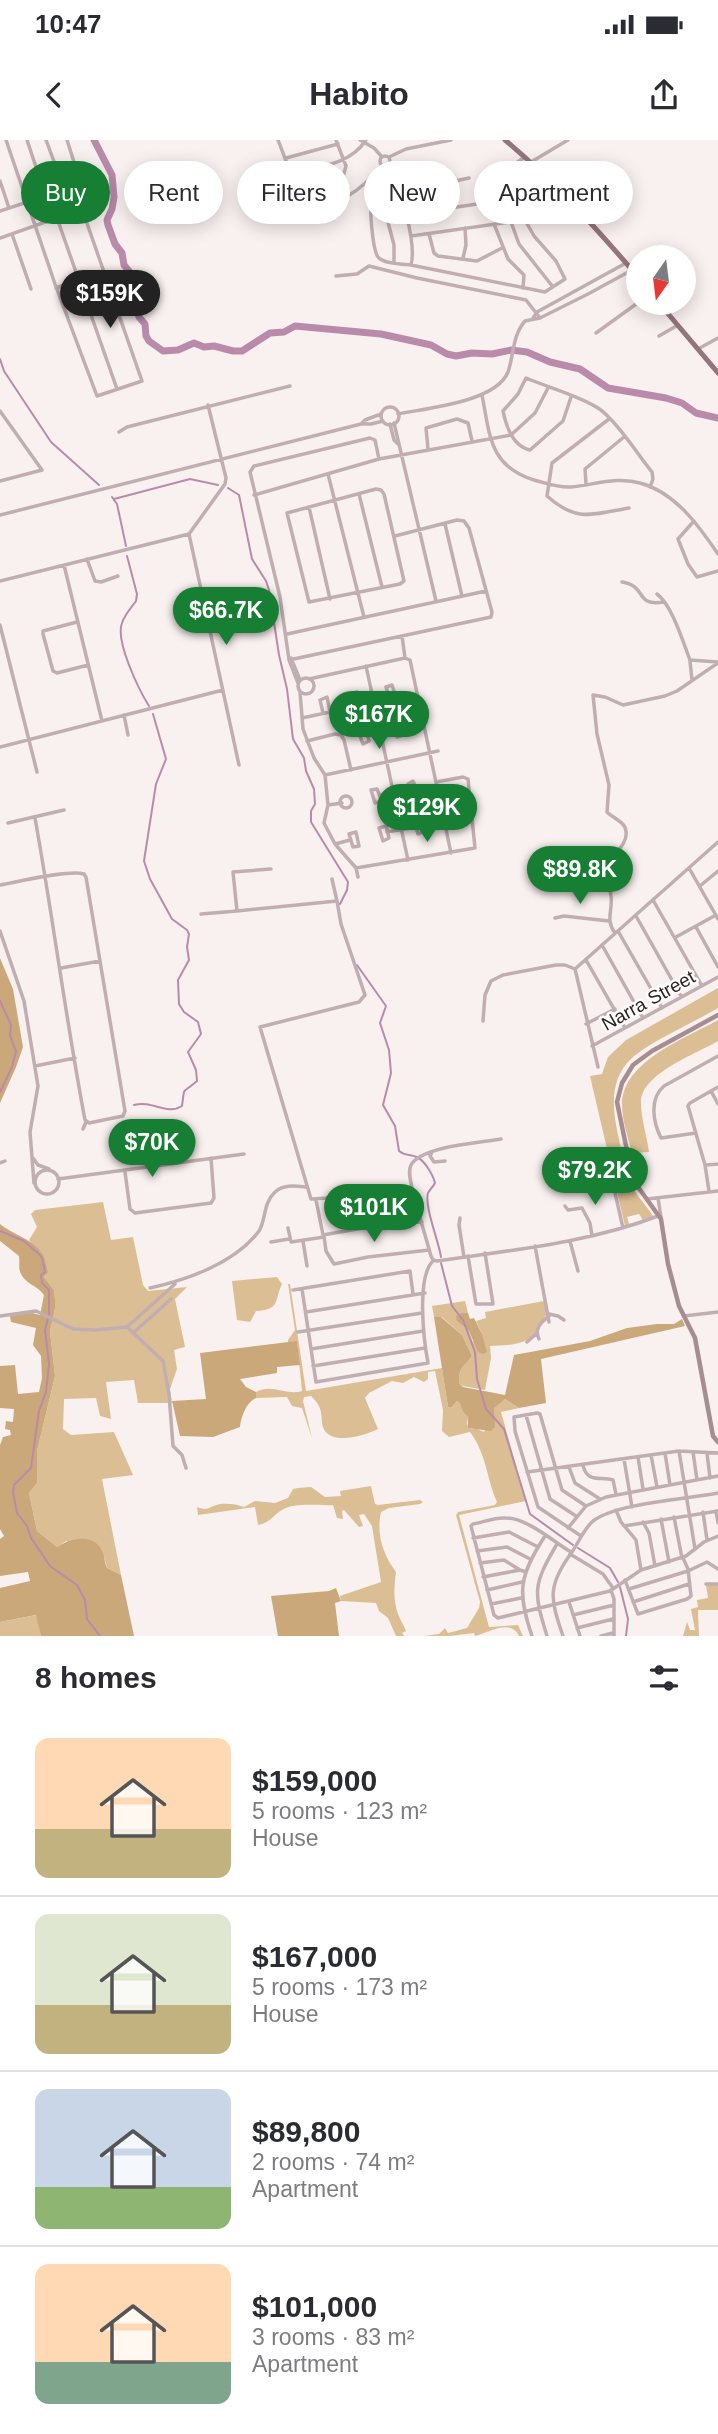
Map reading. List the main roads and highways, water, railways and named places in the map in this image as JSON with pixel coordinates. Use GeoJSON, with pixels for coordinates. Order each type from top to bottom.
{"type":"FeatureCollection","features":[{"type":"Feature","properties":{"kind":"main road"},"geometry":{"type":"LineString","coordinates":[[505,140],[550,180],[626,263]]}},
{"type":"Feature","properties":{"kind":"main road"},"geometry":{"type":"LineString","coordinates":[[669,315],[718,373]]}},
{"type":"Feature","properties":{"kind":"waterway"},"geometry":{"type":"LineString","coordinates":[[94,140],[112,175],[114,197],[108,225],[115,244],[122,253],[124,265],[133,276],[133,299],[139,317],[145,324],[146,336],[163,351],[178,350],[194,343],[204,347],[242,351],[270,333],[284,332],[295,326],[381,334],[431,345],[456,356],[511,350],[527,352],[550,362],[580,369],[608,388],[666,398],[682,403],[696,413],[718,418]]}},
{"type":"Feature","properties":{"kind":"waterway"},"geometry":{"type":"LineString","coordinates":[[0,359],[4,371],[51,442],[99,485]]}},
{"type":"Feature","properties":{"kind":"waterway"},"geometry":{"type":"LineString","coordinates":[[114,499],[190,479],[218,485]]}},
{"type":"Feature","properties":{"kind":"waterway"},"geometry":{"type":"LineString","coordinates":[[228,488],[239,495],[252,559],[269,590],[293,739],[304,758],[314,789],[315,804],[311,811],[311,822],[348,882],[340,904]]}},
{"type":"Feature","properties":{"kind":"waterway"},"geometry":{"type":"LineString","coordinates":[[112,497],[117,504],[126,546]]}},
{"type":"Feature","properties":{"kind":"waterway"},"geometry":{"type":"LineString","coordinates":[[127,556],[137,594],[136,601],[122,623],[122,641],[134,677],[149,706]]}},
{"type":"Feature","properties":{"kind":"waterway"},"geometry":{"type":"LineString","coordinates":[[134,1105],[147,1104],[165,1109],[182,1106],[185,1091],[197,1081],[196,1070],[188,1052],[201,1034],[198,1022],[184,1012],[179,1004],[178,980],[189,960],[189,934],[172,919],[150,879],[144,861],[156,784],[166,759],[153,714]]}},
{"type":"Feature","properties":{"kind":"waterway"},"geometry":{"type":"LineString","coordinates":[[357,965],[386,1006],[380,1023],[389,1050],[391,1073],[383,1105],[395,1126],[399,1151],[420,1159],[434,1180],[427,1199],[441,1257]]}},
{"type":"Feature","properties":{"kind":"waterway"},"geometry":{"type":"LineString","coordinates":[[0,1001],[11,1025],[10,1036],[16,1051],[0,1092]]}},
{"type":"Feature","properties":{"kind":"waterway"},"geometry":{"type":"LineString","coordinates":[[0,1231],[24,1241],[39,1254],[45,1272],[41,1275],[42,1283],[49,1290],[49,1314],[45,1330],[49,1364],[46,1392],[39,1411],[31,1468],[14,1485],[17,1513],[50,1566],[77,1585],[85,1600],[87,1619],[100,1636]]}},
{"type":"Feature","properties":{"kind":"waterway"},"geometry":{"type":"LineString","coordinates":[[441,1263],[452,1306],[463,1320],[475,1352],[477,1379],[486,1409],[504,1429],[530,1514],[573,1545]]}},
{"type":"Feature","properties":{"kind":"waterway"},"geometry":{"type":"LineString","coordinates":[[578,1548],[610,1568],[618,1582]]}},
{"type":"Feature","properties":{"kind":"waterway"},"geometry":{"type":"LineString","coordinates":[[620,1587],[628,1619],[626,1636]]}}]}
